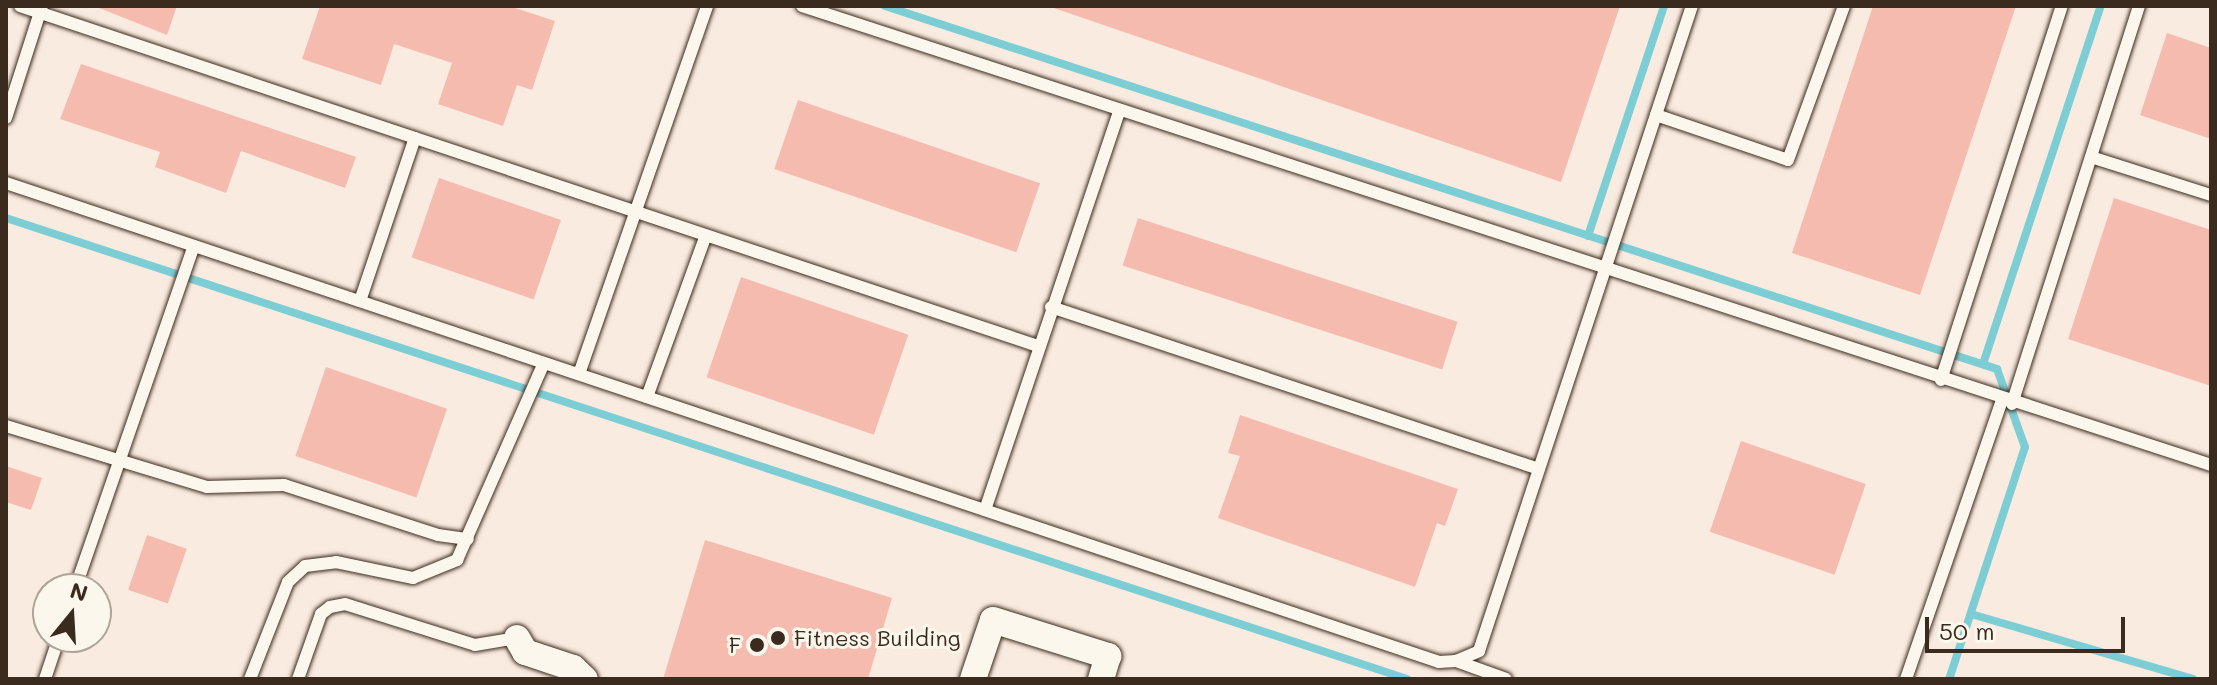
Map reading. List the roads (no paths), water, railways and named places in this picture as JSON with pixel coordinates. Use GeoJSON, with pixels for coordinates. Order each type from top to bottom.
{"type":"FeatureCollection","features":[{"type":"Feature","properties":{"kind":"street"},"geometry":{"type":"LineString","coordinates":[[973,679],[993,620],[1108,656],[1101,679]]}},
{"type":"Feature","properties":{"kind":"street"},"geometry":{"type":"LineString","coordinates":[[517,638],[525,652],[573,668],[585,679]]}},
{"type":"Feature","properties":{"kind":"lane"},"geometry":{"type":"LineString","coordinates":[[20,6],[41,9],[415,138],[1038,346]]}},
{"type":"Feature","properties":{"kind":"lane"},"geometry":{"type":"LineString","coordinates":[[579,374],[707,6]]}},
{"type":"Feature","properties":{"kind":"lane"},"geometry":{"type":"LineString","coordinates":[[802,6],[2007,402],[2211,465]]}},
{"type":"Feature","properties":{"kind":"lane"},"geometry":{"type":"LineString","coordinates":[[6,183],[1439,662],[1456,661],[1479,651],[1692,6]]}},
{"type":"Feature","properties":{"kind":"lane"},"geometry":{"type":"LineString","coordinates":[[1656,115],[1788,160],[1844,6]]}},
{"type":"Feature","properties":{"kind":"lane"},"geometry":{"type":"LineString","coordinates":[[1941,380],[2062,6]]}},
{"type":"Feature","properties":{"kind":"lane"},"geometry":{"type":"LineString","coordinates":[[1906,679],[2007,402],[2139,6]]}},
{"type":"Feature","properties":{"kind":"lane"},"geometry":{"type":"LineString","coordinates":[[6,118],[41,9]]}},
{"type":"Feature","properties":{"kind":"lane"},"geometry":{"type":"LineString","coordinates":[[985,510],[1119,111]]}},
{"type":"Feature","properties":{"kind":"lane"},"geometry":{"type":"LineString","coordinates":[[360,301],[415,138]]}},
{"type":"Feature","properties":{"kind":"lane"},"geometry":{"type":"LineString","coordinates":[[2091,157],[2211,195]]}},
{"type":"Feature","properties":{"kind":"lane"},"geometry":{"type":"LineString","coordinates":[[647,397],[706,235]]}},
{"type":"Feature","properties":{"kind":"lane"},"geometry":{"type":"LineString","coordinates":[[80,573],[117,459],[194,246]]}},
{"type":"Feature","properties":{"kind":"lane"},"geometry":{"type":"LineString","coordinates":[[1051,307],[1539,469]]}},
{"type":"Feature","properties":{"kind":"lane"},"geometry":{"type":"LineString","coordinates":[[250,679],[288,582],[305,566],[336,562],[413,578],[457,560],[544,363]]}},
{"type":"Feature","properties":{"kind":"lane"},"geometry":{"type":"LineString","coordinates":[[6,426],[207,487],[284,485],[438,535],[468,539]]}},
{"type":"Feature","properties":{"kind":"lane"},"geometry":{"type":"LineString","coordinates":[[298,679],[321,614],[330,607],[345,604],[475,645],[517,638]]}},
{"type":"Feature","properties":{"kind":"lane"},"geometry":{"type":"LineString","coordinates":[[45,679],[54,653]]}},
{"type":"Feature","properties":{"kind":"lane"},"geometry":{"type":"LineString","coordinates":[[1456,661],[1506,679]]}},
{"type":"Feature","properties":{"kind":"waterway"},"geometry":{"type":"LineString","coordinates":[[885,6],[1997,369],[2025,447],[1949,679]]}},
{"type":"Feature","properties":{"kind":"waterway"},"geometry":{"type":"LineString","coordinates":[[1588,236],[1664,6]]}},
{"type":"Feature","properties":{"kind":"waterway"},"geometry":{"type":"LineString","coordinates":[[1983,364],[2101,6]]}},
{"type":"Feature","properties":{"kind":"waterway"},"geometry":{"type":"LineString","coordinates":[[6,218],[1407,679]]}},
{"type":"Feature","properties":{"kind":"waterway"},"geometry":{"type":"LineString","coordinates":[[1971,614],[2193,679]]}},
{"type":"Feature","properties":{"kind":"place","name":"Fitness Building"},"geometry":{"type":"Point","coordinates":[778,638]}},
{"type":"Feature","properties":{"kind":"place","name":"F"},"geometry":{"type":"Point","coordinates":[757,645]}}]}
